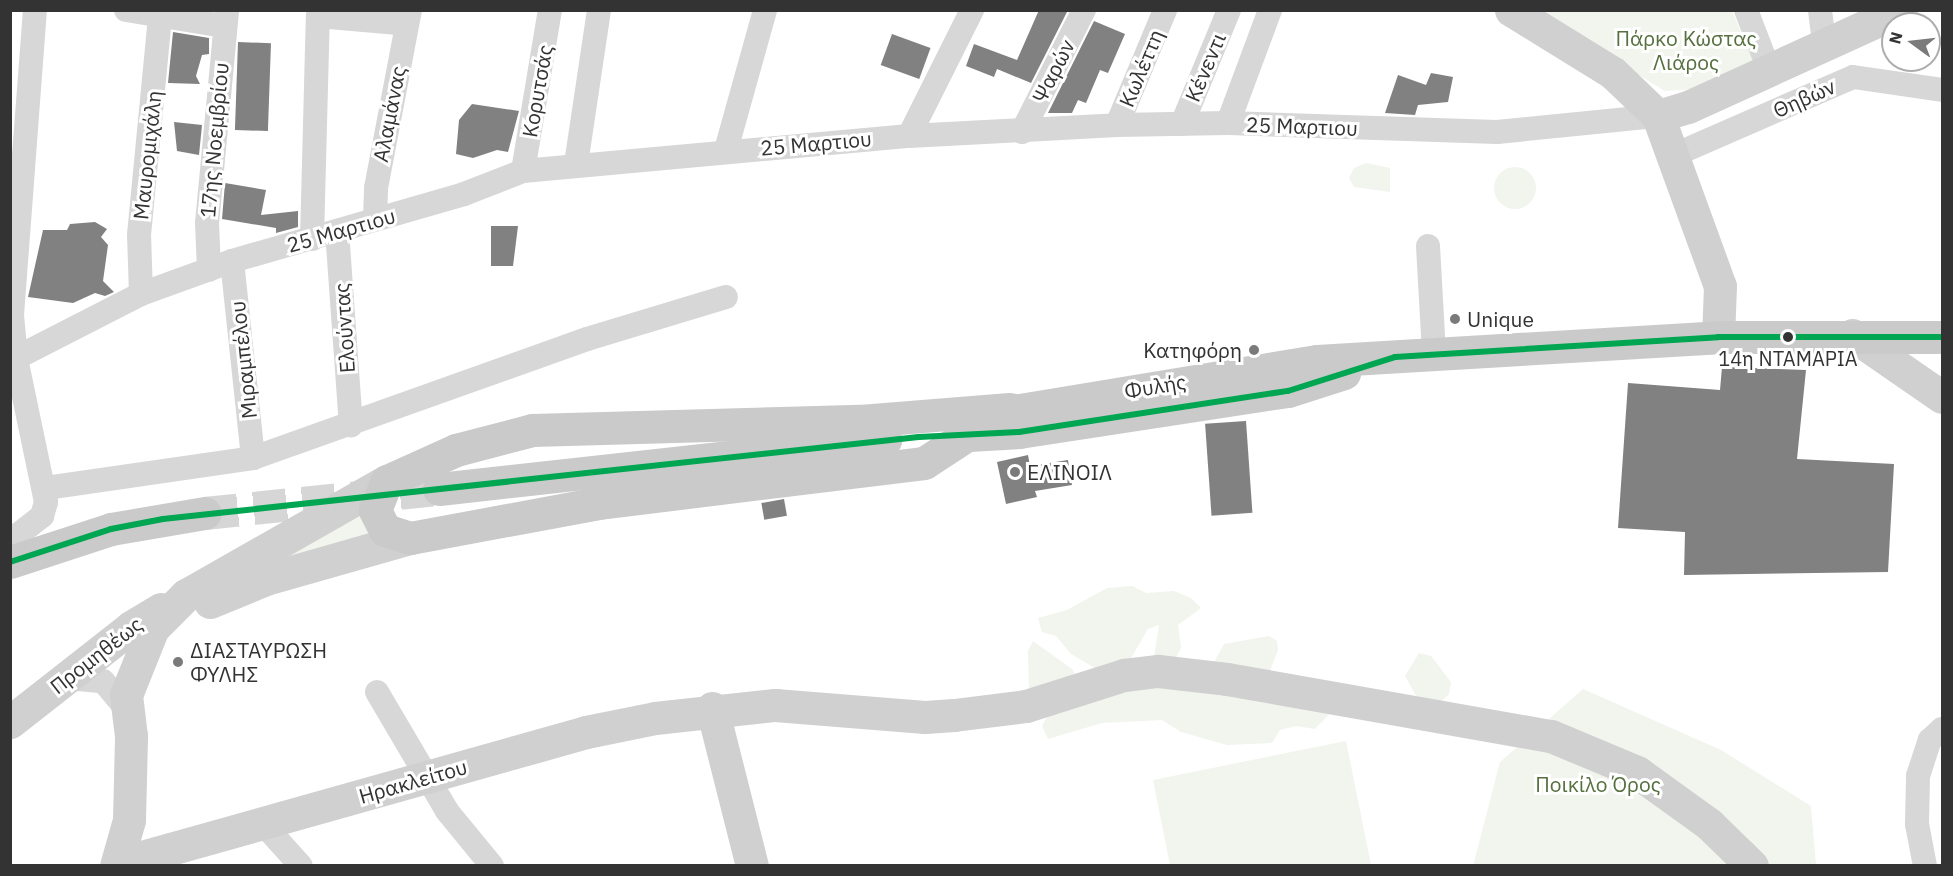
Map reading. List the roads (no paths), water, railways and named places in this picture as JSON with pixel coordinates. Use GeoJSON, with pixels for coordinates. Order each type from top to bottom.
{"type":"FeatureCollection","features":[{"type":"Feature","properties":{"kind":"main road","name":"Φυλής"},"geometry":{"type":"LineString","coordinates":[[919,436],[1010,409],[1284,365],[1718,337],[1852,335],[1942,337]]}},
{"type":"Feature","properties":{"kind":"main road","name":"Φυλής"},"geometry":{"type":"LineString","coordinates":[[440,489],[919,436],[1019,432],[1288,391],[1395,357]]}},
{"type":"Feature","properties":{"kind":"main road"},"geometry":{"type":"LineString","coordinates":[[967,435],[924,463],[600,503],[410,538],[389,533],[377,520],[377,498],[387,481],[456,450],[532,430],[826,423],[1010,409]]}},
{"type":"Feature","properties":{"kind":"main road"},"geometry":{"type":"LineString","coordinates":[[10,562],[111,529],[205,513]]}},
{"type":"Feature","properties":{"kind":"street"},"geometry":{"type":"LineString","coordinates":[[10,541],[42,516],[46,488],[13,360],[12,315],[35,10]]}},
{"type":"Feature","properties":{"kind":"street"},"geometry":{"type":"LineString","coordinates":[[126,10],[160,17],[225,18]]}},
{"type":"Feature","properties":{"kind":"street","name":"Κορυτσάς"},"geometry":{"type":"LineString","coordinates":[[523,171],[550,10]]}},
{"type":"Feature","properties":{"kind":"street"},"geometry":{"type":"LineString","coordinates":[[576,164],[599,10]]}},
{"type":"Feature","properties":{"kind":"street"},"geometry":{"type":"LineString","coordinates":[[726,150],[765,10]]}},
{"type":"Feature","properties":{"kind":"street"},"geometry":{"type":"LineString","coordinates":[[909,136],[972,10]]}},
{"type":"Feature","properties":{"kind":"street","name":"Ψαρών"},"geometry":{"type":"LineString","coordinates":[[1022,132],[1084,10]]}},
{"type":"Feature","properties":{"kind":"street","name":"Κωλέττη"},"geometry":{"type":"LineString","coordinates":[[1117,125],[1166,10]]}},
{"type":"Feature","properties":{"kind":"street","name":"Κένεντι"},"geometry":{"type":"LineString","coordinates":[[1182,123],[1229,10]]}},
{"type":"Feature","properties":{"kind":"street"},"geometry":{"type":"LineString","coordinates":[[1228,123],[1270,10]]}},
{"type":"Feature","properties":{"kind":"street"},"geometry":{"type":"LineString","coordinates":[[1510,10],[1627,83],[1658,116],[1720,286],[1718,337]]}},
{"type":"Feature","properties":{"kind":"street"},"geometry":{"type":"LineString","coordinates":[[1746,10],[1769,70]]}},
{"type":"Feature","properties":{"kind":"street"},"geometry":{"type":"LineString","coordinates":[[1820,10],[1824,44]]}},
{"type":"Feature","properties":{"kind":"street"},"geometry":{"type":"LineString","coordinates":[[1658,116],[1769,70],[1901,10]]}},
{"type":"Feature","properties":{"kind":"street"},"geometry":{"type":"LineString","coordinates":[[312,239],[318,16],[409,17]]}},
{"type":"Feature","properties":{"kind":"street","name":"Μαυρομιχάλη"},"geometry":{"type":"LineString","coordinates":[[141,294],[139,235],[160,17]]}},
{"type":"Feature","properties":{"kind":"street","name":"Αλαμάνας"},"geometry":{"type":"LineString","coordinates":[[375,219],[376,188],[409,17]]}},
{"type":"Feature","properties":{"kind":"street","name":"17ης Νοεμβρίου"},"geometry":{"type":"LineString","coordinates":[[209,270],[207,223],[225,18]]}},
{"type":"Feature","properties":{"kind":"street","name":"Θηβών"},"geometry":{"type":"LineString","coordinates":[[1672,156],[1853,77],[1942,90]]}},
{"type":"Feature","properties":{"kind":"street","name":"25 Μαρτιου"},"geometry":{"type":"LineString","coordinates":[[13,360],[141,294],[232,261],[464,194],[523,171],[726,150],[909,136],[1022,132],[1117,125],[1228,123],[1497,132],[1658,116]]}},
{"type":"Feature","properties":{"kind":"street","name":"Ελούντας"},"geometry":{"type":"LineString","coordinates":[[337,231],[351,425]]}},
{"type":"Feature","properties":{"kind":"street"},"geometry":{"type":"LineString","coordinates":[[1428,246],[1434,355]]}},
{"type":"Feature","properties":{"kind":"street","name":"Μιραμπέλου"},"geometry":{"type":"LineString","coordinates":[[232,261],[253,458]]}},
{"type":"Feature","properties":{"kind":"street"},"geometry":{"type":"LineString","coordinates":[[46,488],[253,458],[351,425],[587,339],[726,297]]}},
{"type":"Feature","properties":{"kind":"street"},"geometry":{"type":"LineString","coordinates":[[1852,335],[1942,397]]}},
{"type":"Feature","properties":{"kind":"street"},"geometry":{"type":"LineString","coordinates":[[116,865],[129,820],[128,722],[145,642],[161,618],[186,595],[387,481]]}},
{"type":"Feature","properties":{"kind":"street"},"geometry":{"type":"LineString","coordinates":[[128,722],[151,661],[165,636],[188,616],[266,579],[410,538]]}},
{"type":"Feature","properties":{"kind":"street","name":"Προμηθέως"},"geometry":{"type":"LineString","coordinates":[[10,722],[131,627],[186,595]]}},
{"type":"Feature","properties":{"kind":"street","name":"Ηρακλείτου"},"geometry":{"type":"LineString","coordinates":[[116,865],[264,825],[586,732],[712,708],[809,705],[925,717],[1026,706],[1143,671],[1227,679],[1518,729],[1594,751],[1637,772],[1685,805],[1752,866]]}},
{"type":"Feature","properties":{"kind":"street"},"geometry":{"type":"LineString","coordinates":[[66,678],[103,681],[128,722]]}},
{"type":"Feature","properties":{"kind":"street"},"geometry":{"type":"LineString","coordinates":[[377,692],[447,811],[492,866]]}},
{"type":"Feature","properties":{"kind":"street"},"geometry":{"type":"LineString","coordinates":[[712,708],[750,865]]}},
{"type":"Feature","properties":{"kind":"street"},"geometry":{"type":"LineString","coordinates":[[1925,866],[1917,824],[1918,776],[1930,740],[1942,729]]}},
{"type":"Feature","properties":{"kind":"street"},"geometry":{"type":"LineString","coordinates":[[264,825],[301,866]]}},
{"type":"Feature","properties":{"kind":"tunnel"},"geometry":{"type":"LineString","coordinates":[[205,513],[439,489]]}},
{"type":"Feature","properties":{"kind":"place","name":"Unique"},"geometry":{"type":"Point","coordinates":[1455,319]}},
{"type":"Feature","properties":{"kind":"place","name":"14η ΝΤΑΜΑΡΙΑ"},"geometry":{"type":"Point","coordinates":[1788,337]}},
{"type":"Feature","properties":{"kind":"place","name":"Κατηφόρη"},"geometry":{"type":"Point","coordinates":[1254,350]}},
{"type":"Feature","properties":{"kind":"place","name":"ΕΛΙΝΟΙΛ"},"geometry":{"type":"Point","coordinates":[1015,472]}},
{"type":"Feature","properties":{"kind":"place","name":"ΔΙΑΣΤΑΥΡΩΣΗ ΦΥΛΗΣ"},"geometry":{"type":"Point","coordinates":[178,662]}},
{"type":"Feature","properties":{"kind":"park label","name":"Πάρκο Κώστας Λιάρος"},"geometry":{"type":"Point","coordinates":[1686,50]}},
{"type":"Feature","properties":{"kind":"park label","name":"Ποικίλο Όρος"},"geometry":{"type":"Point","coordinates":[1598,784]}}]}
